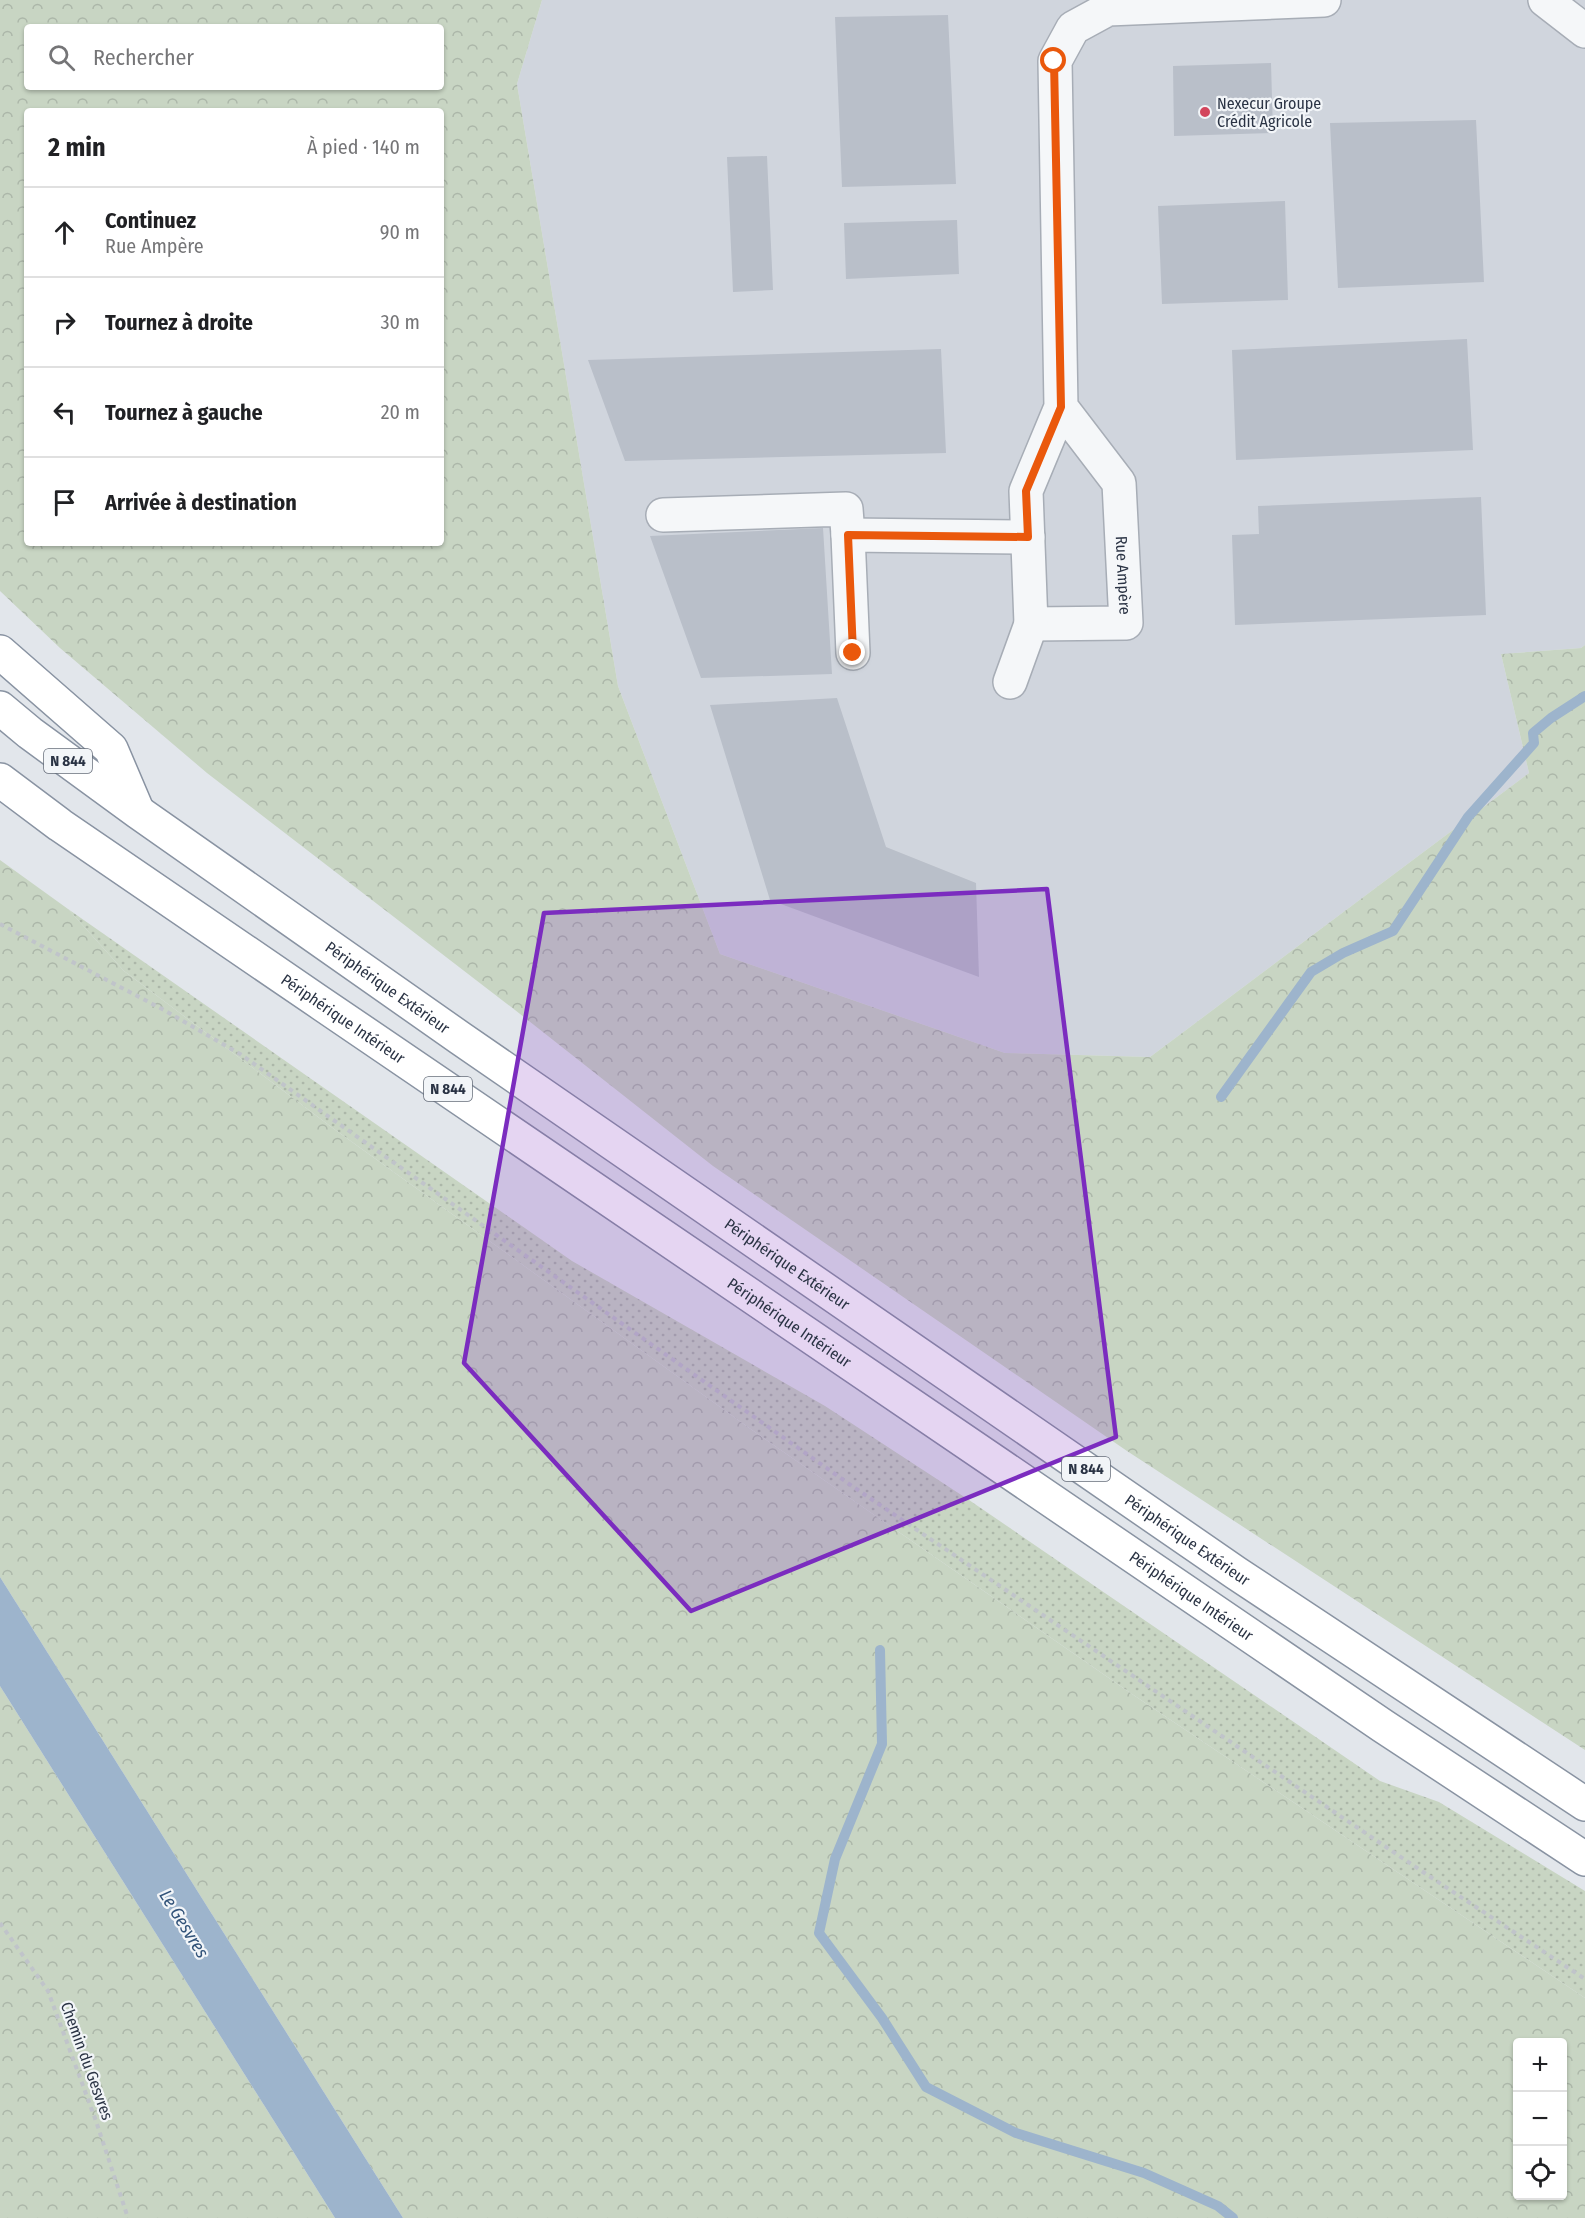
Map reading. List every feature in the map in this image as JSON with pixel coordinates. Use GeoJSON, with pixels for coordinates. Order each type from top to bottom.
{"type":"FeatureCollection","features":[{"type":"Feature","properties":{"kind":"highway"},"geometry":{"type":"LineString","coordinates":[[0,652],[111,749],[138,812]]}},
{"type":"Feature","properties":{"kind":"highway","name":"Périphérique Extérieur"},"geometry":{"type":"LineString","coordinates":[[0,708],[30,733],[138,812],[460,1038],[1197,1546],[1585,1804]]}},
{"type":"Feature","properties":{"kind":"highway","name":"Périphérique Intérieur"},"geometry":{"type":"LineString","coordinates":[[0,780],[60,825],[1383,1726],[1585,1859]]}},
{"type":"Feature","properties":{"kind":"street"},"geometry":{"type":"LineString","coordinates":[[1010,682],[1031,624],[1026,491],[1061,407],[1054,61],[1073,28],[1108,9],[1324,0]]}},
{"type":"Feature","properties":{"kind":"street"},"geometry":{"type":"LineString","coordinates":[[1545,0],[1585,31]]}},
{"type":"Feature","properties":{"kind":"street","name":"Rue Ampère"},"geometry":{"type":"LineString","coordinates":[[1031,624],[1126,623],[1119,483],[1061,407]]}},
{"type":"Feature","properties":{"kind":"street"},"geometry":{"type":"LineString","coordinates":[[663,515],[846,509],[853,653]]}},
{"type":"Feature","properties":{"kind":"street"},"geometry":{"type":"LineString","coordinates":[[848,535],[1028,537]]}},
{"type":"Feature","properties":{"kind":"path"},"geometry":{"type":"LineString","coordinates":[[0,924],[164,1010],[240,1054],[852,1486],[1585,1979]]}},
{"type":"Feature","properties":{"kind":"path","name":"Chemin du Gesvres"},"geometry":{"type":"LineString","coordinates":[[0,1923],[48,1991],[96,2121],[128,2218]]}},
{"type":"Feature","properties":{"kind":"highlighted area"},"geometry":{"type":"Polygon","coordinates":[[[1047,889],[1116,1437],[691,1611],[464,1363],[544,913],[1047,889]]]}},
{"type":"Feature","properties":{"kind":"shaded area"},"geometry":{"type":"Polygon","coordinates":[[[542,0],[1585,0],[1585,645],[1581,648],[1501,654],[1529,773],[1150,1057],[1005,1053],[720,954],[618,686],[517,84],[542,0]]]}},
{"type":"Feature","properties":{"kind":"green space"},"geometry":{"type":"Polygon","coordinates":[[[0,0],[542,0],[517,84],[618,686],[720,954],[1005,1053],[1150,1057],[1529,773],[1501,654],[1581,648],[1585,645],[1585,1750],[1127,1451],[713,1166],[207,773],[60,648],[0,591],[0,0]]]}},
{"type":"Feature","properties":{"kind":"green space"},"geometry":{"type":"Polygon","coordinates":[[[0,860],[68,909],[124,971],[334,1129],[752,1430],[1129,1692],[1585,1998],[1585,2218],[403,2218],[0,1577],[0,860]]]}},
{"type":"Feature","properties":{"kind":"green space"},"geometry":{"type":"Polygon","coordinates":[[[68,909],[572,1261],[825,1406],[969,1500],[1380,1781],[1439,1802],[1585,1891],[1585,1998],[1129,1692],[752,1430],[334,1129],[124,971],[68,909]]]}},
{"type":"Feature","properties":{"kind":"green space"},"geometry":{"type":"Polygon","coordinates":[[[0,1686],[335,2218],[0,2218],[0,1686]]]}},
{"type":"Feature","properties":{"kind":"water","name":"Le Gesvres"},"geometry":{"type":"Polygon","coordinates":[[[0,1577],[403,2218],[335,2218],[0,1686],[0,1577]]]}},
{"type":"Feature","properties":{"kind":"building"},"geometry":{"type":"Polygon","coordinates":[[[948,15],[956,184],[842,187],[835,17],[948,15]]]}},
{"type":"Feature","properties":{"kind":"building"},"geometry":{"type":"Polygon","coordinates":[[[1271,63],[1273,133],[1174,136],[1173,66],[1271,63]]]}},
{"type":"Feature","properties":{"kind":"building"},"geometry":{"type":"Polygon","coordinates":[[[1476,120],[1484,282],[1338,288],[1330,123],[1476,120]]]}},
{"type":"Feature","properties":{"kind":"building"},"geometry":{"type":"Polygon","coordinates":[[[767,156],[773,290],[733,292],[727,157],[767,156]]]}},
{"type":"Feature","properties":{"kind":"building"},"geometry":{"type":"Polygon","coordinates":[[[1285,201],[1288,300],[1162,304],[1158,206],[1285,201]]]}},
{"type":"Feature","properties":{"kind":"building"},"geometry":{"type":"Polygon","coordinates":[[[957,220],[959,274],[846,279],[844,223],[957,220]]]}},
{"type":"Feature","properties":{"kind":"building"},"geometry":{"type":"Polygon","coordinates":[[[1467,339],[1473,450],[1236,460],[1232,350],[1467,339]]]}},
{"type":"Feature","properties":{"kind":"building"},"geometry":{"type":"Polygon","coordinates":[[[941,349],[946,453],[625,461],[588,360],[941,349]]]}},
{"type":"Feature","properties":{"kind":"building"},"geometry":{"type":"Polygon","coordinates":[[[1481,497],[1486,615],[1235,625],[1232,535],[1259,534],[1258,506],[1481,497]]]}},
{"type":"Feature","properties":{"kind":"building"},"geometry":{"type":"Polygon","coordinates":[[[823,528],[832,674],[701,678],[650,536],[823,528]]]}},
{"type":"Feature","properties":{"kind":"building"},"geometry":{"type":"Polygon","coordinates":[[[837,698],[886,847],[976,883],[979,977],[770,900],[710,705],[837,698]]]}},
{"type":"Feature","properties":{"kind":"waterway"},"geometry":{"type":"LineString","coordinates":[[1221,1097],[1311,972],[1343,953],[1393,931],[1468,817],[1534,743],[1533,733],[1585,696]]}},
{"type":"Feature","properties":{"kind":"waterway"},"geometry":{"type":"LineString","coordinates":[[880,1650],[882,1744],[835,1859],[819,1933],[882,2018],[926,2087],[1016,2133],[1144,2173],[1218,2206],[1233,2218]]}},
{"type":"Feature","properties":{"kind":"place","name":"Nexecur Groupe Crédit Agricole"},"geometry":{"type":"Point","coordinates":[1205,112]}},
{"type":"Feature","properties":{"kind":"route"},"geometry":{"type":"LineString","coordinates":[[853,653],[848,535],[1028,537],[1026,491],[1061,407],[1054,61]]}}]}
